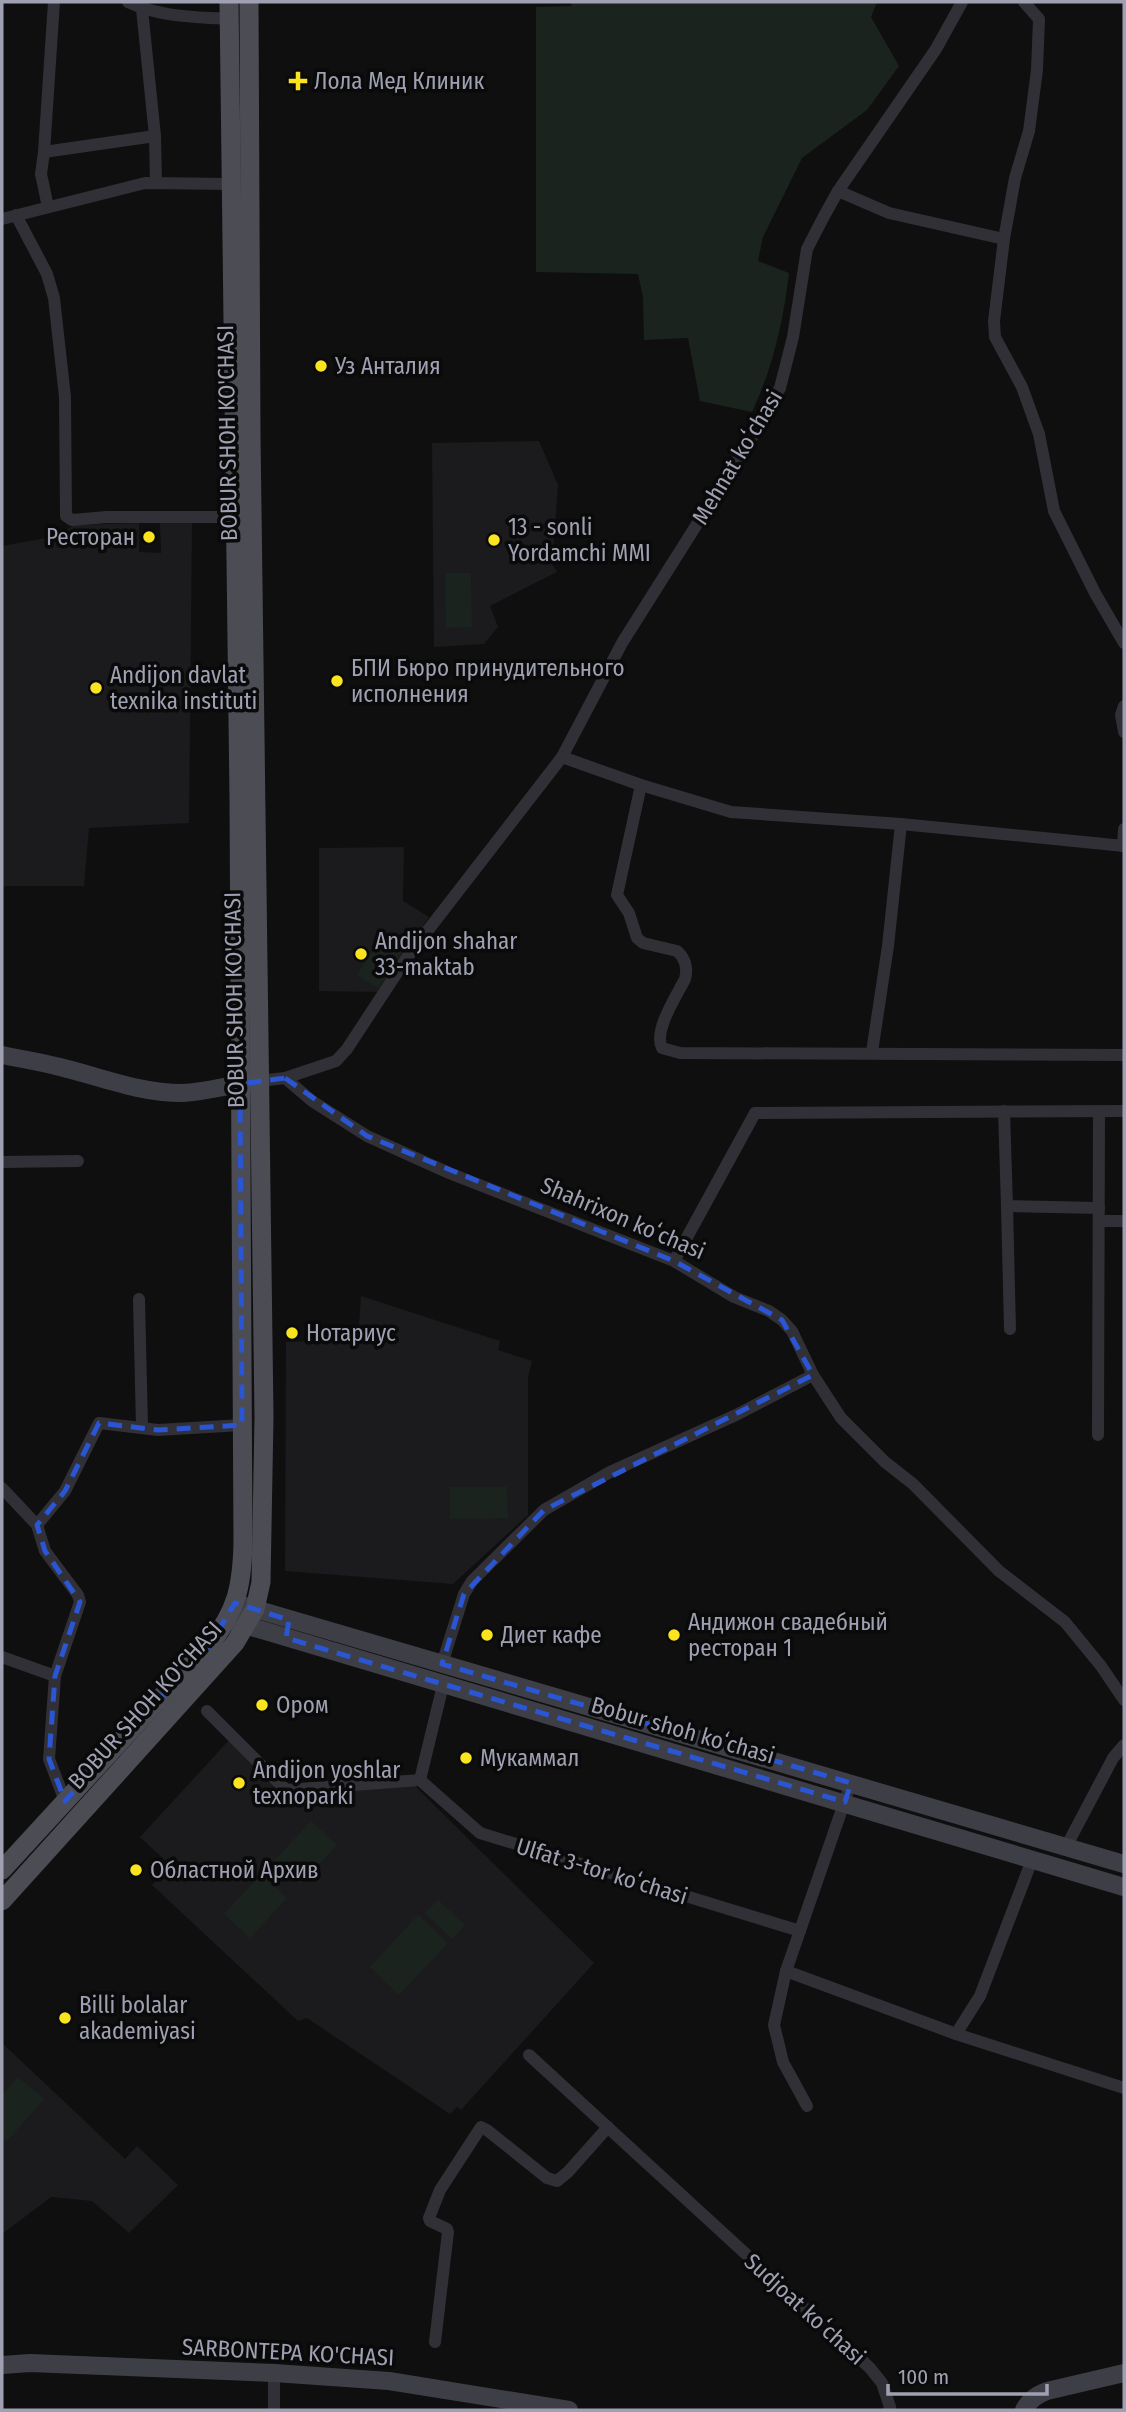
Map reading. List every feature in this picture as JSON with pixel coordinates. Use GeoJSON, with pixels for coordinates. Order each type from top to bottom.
{"type":"FeatureCollection","features":[{"type":"Feature","properties":{"kind":"main road","name":"BOBUR SHOH KO'CHASI"},"geometry":{"type":"LineString","coordinates":[[2,1870],[210,1644],[241,1614],[249,1082],[249,2]]}},
{"type":"Feature","properties":{"kind":"main road","name":"BOBUR SHOH KO'CHASI"},"geometry":{"type":"LineString","coordinates":[[3,1899],[210,1674],[261,1582],[263,1555],[239,798],[229,10]]}},
{"type":"Feature","properties":{"kind":"main road"},"geometry":{"type":"LineString","coordinates":[[2,1055],[61,1067],[110,1083],[147,1090],[182,1093],[208,1091],[249,1082]]}},
{"type":"Feature","properties":{"kind":"main road","name":"Bobur shoh koʻchasi"},"geometry":{"type":"LineString","coordinates":[[241,1614],[443,1685],[845,1802],[1124,1887]]}},
{"type":"Feature","properties":{"kind":"main road","name":"Bobur shoh koʻchasi"},"geometry":{"type":"LineString","coordinates":[[288,1629],[442,1664],[1124,1864]]}},
{"type":"Feature","properties":{"kind":"main road","name":"SARBONTEPA KO'CHASI"},"geometry":{"type":"LineString","coordinates":[[2,2365],[30,2363],[274,2373],[389,2381],[569,2410]]}},
{"type":"Feature","properties":{"kind":"main road"},"geometry":{"type":"LineString","coordinates":[[1024,2410],[1028,2403],[1046,2390],[1124,2372]]}},
{"type":"Feature","properties":{"kind":"street"},"geometry":{"type":"LineString","coordinates":[[48,207],[41,174],[54,2]]}},
{"type":"Feature","properties":{"kind":"street"},"geometry":{"type":"LineString","coordinates":[[128,2],[142,9],[173,16],[229,10]]}},
{"type":"Feature","properties":{"kind":"street","name":"Mehnat koʻchasi"},"geometry":{"type":"LineString","coordinates":[[249,1082],[285,1077],[336,1061],[347,1049],[408,956],[562,757],[622,643],[780,388],[793,337],[807,249],[838,191],[936,49],[962,2]]}},
{"type":"Feature","properties":{"kind":"street"},"geometry":{"type":"LineString","coordinates":[[1024,2],[1039,19],[1037,71],[1029,131],[1015,178],[1004,239],[994,321],[995,337],[1022,387],[1039,434],[1054,511],[1095,593],[1124,643]]}},
{"type":"Feature","properties":{"kind":"street"},"geometry":{"type":"LineString","coordinates":[[142,9],[155,136],[156,183]]}},
{"type":"Feature","properties":{"kind":"street"},"geometry":{"type":"LineString","coordinates":[[44,152],[155,136]]}},
{"type":"Feature","properties":{"kind":"street"},"geometry":{"type":"LineString","coordinates":[[2,219],[145,183],[231,184]]}},
{"type":"Feature","properties":{"kind":"street"},"geometry":{"type":"LineString","coordinates":[[838,191],[889,213],[1004,239]]}},
{"type":"Feature","properties":{"kind":"street"},"geometry":{"type":"LineString","coordinates":[[16,215],[47,274],[54,298],[65,397],[66,516],[72,520],[107,517],[234,517]]}},
{"type":"Feature","properties":{"kind":"street"},"geometry":{"type":"LineString","coordinates":[[1124,706],[1121,715],[1124,732]]}},
{"type":"Feature","properties":{"kind":"street"},"geometry":{"type":"LineString","coordinates":[[562,757],[641,785],[731,812],[901,824],[1124,846],[1124,829]]}},
{"type":"Feature","properties":{"kind":"street"},"geometry":{"type":"LineString","coordinates":[[641,785],[617,895],[629,913],[637,938],[643,943],[677,951],[685,963],[685,979],[661,1029],[659,1039],[662,1048],[680,1053],[1124,1055]]}},
{"type":"Feature","properties":{"kind":"street"},"geometry":{"type":"LineString","coordinates":[[872,1052],[888,946],[901,824]]}},
{"type":"Feature","properties":{"kind":"street","name":"Shahrixon koʻchasi"},"geometry":{"type":"LineString","coordinates":[[285,1077],[312,1101],[367,1136],[449,1173],[674,1261],[734,1297],[769,1311],[782,1320],[792,1331],[813,1374],[841,1418],[875,1452],[914,1484],[999,1571],[1065,1622],[1101,1666],[1124,1700]]}},
{"type":"Feature","properties":{"kind":"street"},"geometry":{"type":"LineString","coordinates":[[1004,1111],[1010,1329]]}},
{"type":"Feature","properties":{"kind":"street"},"geometry":{"type":"LineString","coordinates":[[1098,1435],[1099,1111]]}},
{"type":"Feature","properties":{"kind":"street"},"geometry":{"type":"LineString","coordinates":[[674,1261],[755,1113],[1124,1111]]}},
{"type":"Feature","properties":{"kind":"street"},"geometry":{"type":"LineString","coordinates":[[2,1162],[78,1161]]}},
{"type":"Feature","properties":{"kind":"street"},"geometry":{"type":"LineString","coordinates":[[1007,1206],[1099,1208]]}},
{"type":"Feature","properties":{"kind":"street"},"geometry":{"type":"LineString","coordinates":[[1100,1221],[1124,1222]]}},
{"type":"Feature","properties":{"kind":"street"},"geometry":{"type":"LineString","coordinates":[[139,1299],[142,1427]]}},
{"type":"Feature","properties":{"kind":"street"},"geometry":{"type":"LineString","coordinates":[[442,1664],[464,1594],[472,1581],[544,1510],[610,1472],[736,1415],[813,1374]]}},
{"type":"Feature","properties":{"kind":"street"},"geometry":{"type":"LineString","coordinates":[[37,1525],[65,1491],[99,1423],[158,1430],[242,1425]]}},
{"type":"Feature","properties":{"kind":"street"},"geometry":{"type":"LineString","coordinates":[[2,1488],[37,1525],[45,1551],[78,1595],[80,1602],[55,1676],[49,1759],[65,1801]]}},
{"type":"Feature","properties":{"kind":"street"},"geometry":{"type":"LineString","coordinates":[[2,1657],[55,1676]]}},
{"type":"Feature","properties":{"kind":"street"},"geometry":{"type":"LineString","coordinates":[[207,1711],[286,1790],[420,1780],[443,1685]]}},
{"type":"Feature","properties":{"kind":"street"},"geometry":{"type":"LineString","coordinates":[[1066,1847],[1113,1758],[1124,1745]]}},
{"type":"Feature","properties":{"kind":"street","name":"Ulfat 3-tor koʻchasi"},"geometry":{"type":"LineString","coordinates":[[420,1780],[480,1833],[800,1931]]}},
{"type":"Feature","properties":{"kind":"street"},"geometry":{"type":"LineString","coordinates":[[807,2106],[783,2062],[774,2025],[786,1971],[850,1783]]}},
{"type":"Feature","properties":{"kind":"street"},"geometry":{"type":"LineString","coordinates":[[956,2034],[980,1996],[1032,1860]]}},
{"type":"Feature","properties":{"kind":"street"},"geometry":{"type":"LineString","coordinates":[[786,1971],[956,2034],[1124,2088]]}},
{"type":"Feature","properties":{"kind":"street","name":"Sudjoat koʻchasi"},"geometry":{"type":"LineString","coordinates":[[529,2055],[870,2368],[882,2383],[889,2410]]}},
{"type":"Feature","properties":{"kind":"street"},"geometry":{"type":"LineString","coordinates":[[435,2342],[448,2232],[429,2218],[440,2190],[481,2127],[547,2178],[557,2181],[608,2127]]}},
{"type":"Feature","properties":{"kind":"street"},"geometry":{"type":"LineString","coordinates":[[274,2373],[274,2410]]}},
{"type":"Feature","properties":{"kind":"highlighted area"},"geometry":{"type":"Polygon","coordinates":[[[285,1078],[367,1136],[674,1261],[782,1320],[813,1375],[544,1510],[464,1594],[442,1664],[851,1783],[845,1802],[286,1638],[289,1620],[235,1603],[210,1644],[65,1801],[49,1759],[55,1676],[80,1602],[45,1551],[37,1525],[65,1491],[99,1423],[158,1430],[242,1425],[240,1084],[285,1078]]]}},
{"type":"Feature","properties":{"kind":"shaded area"},"geometry":{"type":"Polygon","coordinates":[[[572,2],[877,2],[871,17],[899,66],[867,110],[802,158],[763,237],[758,261],[789,273],[776,344],[752,412],[700,401],[688,338],[644,340],[643,297],[638,274],[536,272],[536,7],[571,6],[572,2]]]}},
{"type":"Feature","properties":{"kind":"shaded area","name":"13 - sonli Yordamchi MMI"},"geometry":{"type":"Polygon","coordinates":[[[539,441],[558,485],[552,564],[557,572],[490,606],[498,627],[484,644],[434,647],[432,443],[539,441]]]}},
{"type":"Feature","properties":{"kind":"shaded area","name":"Andijon davlat texnika instituti"},"geometry":{"type":"Polygon","coordinates":[[[192,522],[189,823],[89,828],[84,886],[2,886],[2,546],[57,536],[74,525],[139,523],[139,552],[161,553],[160,523],[192,522]]]}},
{"type":"Feature","properties":{"kind":"shaded area"},"geometry":{"type":"Polygon","coordinates":[[[445,573],[471,573],[472,627],[446,628],[445,573]]]}},
{"type":"Feature","properties":{"kind":"shaded area","name":"Andijon shahar 33-maktab"},"geometry":{"type":"Polygon","coordinates":[[[404,847],[403,901],[429,917],[379,992],[319,991],[319,848],[404,847]]]}},
{"type":"Feature","properties":{"kind":"shaded area"},"geometry":{"type":"Polygon","coordinates":[[[383,935],[404,948],[378,988],[357,975],[383,935]]]}},
{"type":"Feature","properties":{"kind":"shaded area"},"geometry":{"type":"Polygon","coordinates":[[[361,1296],[500,1341],[498,1350],[532,1361],[528,1378],[528,1515],[453,1584],[285,1571],[286,1342],[358,1339],[361,1296]]]}},
{"type":"Feature","properties":{"kind":"shaded area"},"geometry":{"type":"Polygon","coordinates":[[[450,1487],[507,1487],[508,1518],[450,1519],[450,1487]]]}},
{"type":"Feature","properties":{"kind":"shaded area"},"geometry":{"type":"Polygon","coordinates":[[[231,1738],[288,1792],[410,1781],[594,1963],[461,2110],[457,2107],[450,2114],[307,2018],[298,2021],[152,1885],[170,1865],[140,1837],[231,1738]]]}},
{"type":"Feature","properties":{"kind":"shaded area"},"geometry":{"type":"Polygon","coordinates":[[[311,1821],[337,1845],[300,1884],[274,1861],[311,1821]]]}},
{"type":"Feature","properties":{"kind":"shaded area"},"geometry":{"type":"Polygon","coordinates":[[[261,1874],[287,1898],[250,1938],[224,1914],[261,1874]]]}},
{"type":"Feature","properties":{"kind":"shaded area"},"geometry":{"type":"Polygon","coordinates":[[[438,1900],[465,1925],[452,1939],[425,1913],[438,1900]]]}},
{"type":"Feature","properties":{"kind":"shaded area"},"geometry":{"type":"Polygon","coordinates":[[[418,1915],[448,1943],[399,1995],[370,1967],[418,1915]]]}},
{"type":"Feature","properties":{"kind":"shaded area"},"geometry":{"type":"Polygon","coordinates":[[[2,2043],[125,2159],[137,2146],[178,2185],[129,2233],[92,2201],[51,2197],[2,2234],[2,2043]]]}},
{"type":"Feature","properties":{"kind":"shaded area"},"geometry":{"type":"Polygon","coordinates":[[[18,2077],[44,2099],[7,2141],[2,2137],[2,2095],[18,2077]]]}},
{"type":"Feature","properties":{"kind":"place","name":"Лола Мед Клиник"},"geometry":{"type":"Point","coordinates":[298,81]}},
{"type":"Feature","properties":{"kind":"place","name":"Уз Анталия"},"geometry":{"type":"Point","coordinates":[321,366]}},
{"type":"Feature","properties":{"kind":"place","name":"Ресторан"},"geometry":{"type":"Point","coordinates":[149,537]}},
{"type":"Feature","properties":{"kind":"place","name":"13 - sonli Yordamchi MMI"},"geometry":{"type":"Point","coordinates":[494,540]}},
{"type":"Feature","properties":{"kind":"place","name":"БПИ Бюро принудительного исполнения"},"geometry":{"type":"Point","coordinates":[337,681]}},
{"type":"Feature","properties":{"kind":"place","name":"Andijon davlat texnika instituti"},"geometry":{"type":"Point","coordinates":[96,688]}},
{"type":"Feature","properties":{"kind":"place","name":"Andijon shahar 33-maktab"},"geometry":{"type":"Point","coordinates":[361,954]}},
{"type":"Feature","properties":{"kind":"place","name":"Нотариус"},"geometry":{"type":"Point","coordinates":[292,1333]}},
{"type":"Feature","properties":{"kind":"place","name":"Диет кафе"},"geometry":{"type":"Point","coordinates":[487,1635]}},
{"type":"Feature","properties":{"kind":"place","name":"Андижон свадебный ресторан 1"},"geometry":{"type":"Point","coordinates":[674,1635]}},
{"type":"Feature","properties":{"kind":"place","name":"Ором"},"geometry":{"type":"Point","coordinates":[262,1705]}},
{"type":"Feature","properties":{"kind":"place","name":"Мукаммал"},"geometry":{"type":"Point","coordinates":[466,1758]}},
{"type":"Feature","properties":{"kind":"place","name":"Andijon yoshlar texnoparki"},"geometry":{"type":"Point","coordinates":[239,1783]}},
{"type":"Feature","properties":{"kind":"place","name":"Областной Архив"},"geometry":{"type":"Point","coordinates":[136,1870]}},
{"type":"Feature","properties":{"kind":"place","name":"Billi bolalar akademiyasi"},"geometry":{"type":"Point","coordinates":[65,2018]}}]}
